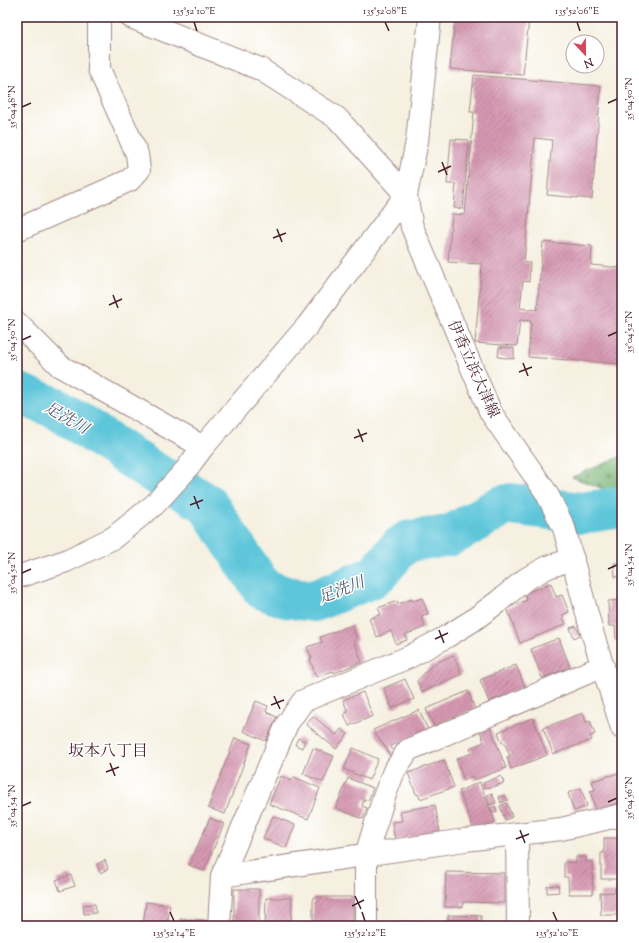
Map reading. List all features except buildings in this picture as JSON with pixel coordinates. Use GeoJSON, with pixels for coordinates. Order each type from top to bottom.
{"type":"FeatureCollection","features":[{"type":"Feature","properties":{"kind":"street"},"geometry":{"type":"LineString","coordinates":[[17,230],[130,180],[138,170],[137,154],[99,69],[99,17]]}},
{"type":"Feature","properties":{"kind":"street"},"geometry":{"type":"LineString","coordinates":[[17,577],[66,561],[113,538],[154,505],[308,325],[406,195],[337,118],[260,69],[131,17]]}},
{"type":"Feature","properties":{"kind":"street","name":"伊香立浜大津線"},"geometry":{"type":"LineString","coordinates":[[430,17],[417,141],[406,195],[412,227],[491,413],[546,492],[564,528],[622,728]]}},
{"type":"Feature","properties":{"kind":"street"},"geometry":{"type":"LineString","coordinates":[[17,323],[60,366],[203,447]]}},
{"type":"Feature","properties":{"kind":"street"},"geometry":{"type":"LineString","coordinates":[[219,926],[222,876],[287,724],[303,701],[415,653],[446,637],[472,621],[526,579],[548,567],[573,559]]}},
{"type":"Feature","properties":{"kind":"street"},"geometry":{"type":"LineString","coordinates":[[366,926],[366,855],[384,797],[394,771],[408,750],[603,666]]}},
{"type":"Feature","properties":{"kind":"street"},"geometry":{"type":"LineString","coordinates":[[222,876],[561,829],[622,815]]}},
{"type":"Feature","properties":{"kind":"street"},"geometry":{"type":"LineString","coordinates":[[517,834],[518,926]]}},
{"type":"Feature","properties":{"kind":"green space"},"geometry":{"type":"Polygon","coordinates":[[[622,456],[622,496],[572,477],[622,456]]]}},
{"type":"Feature","properties":{"kind":"waterway","name":"足洗川"},"geometry":{"type":"LineString","coordinates":[[17,393],[56,408],[148,469],[207,504],[263,589],[286,597],[314,601],[371,578],[379,572],[400,547],[409,541],[448,536],[500,507],[511,504],[581,513],[622,507]]}},
{"type":"Feature","properties":{"kind":"district","name":"坂本八丁目"},"geometry":{"type":"Point","coordinates":[108,750]}}]}
